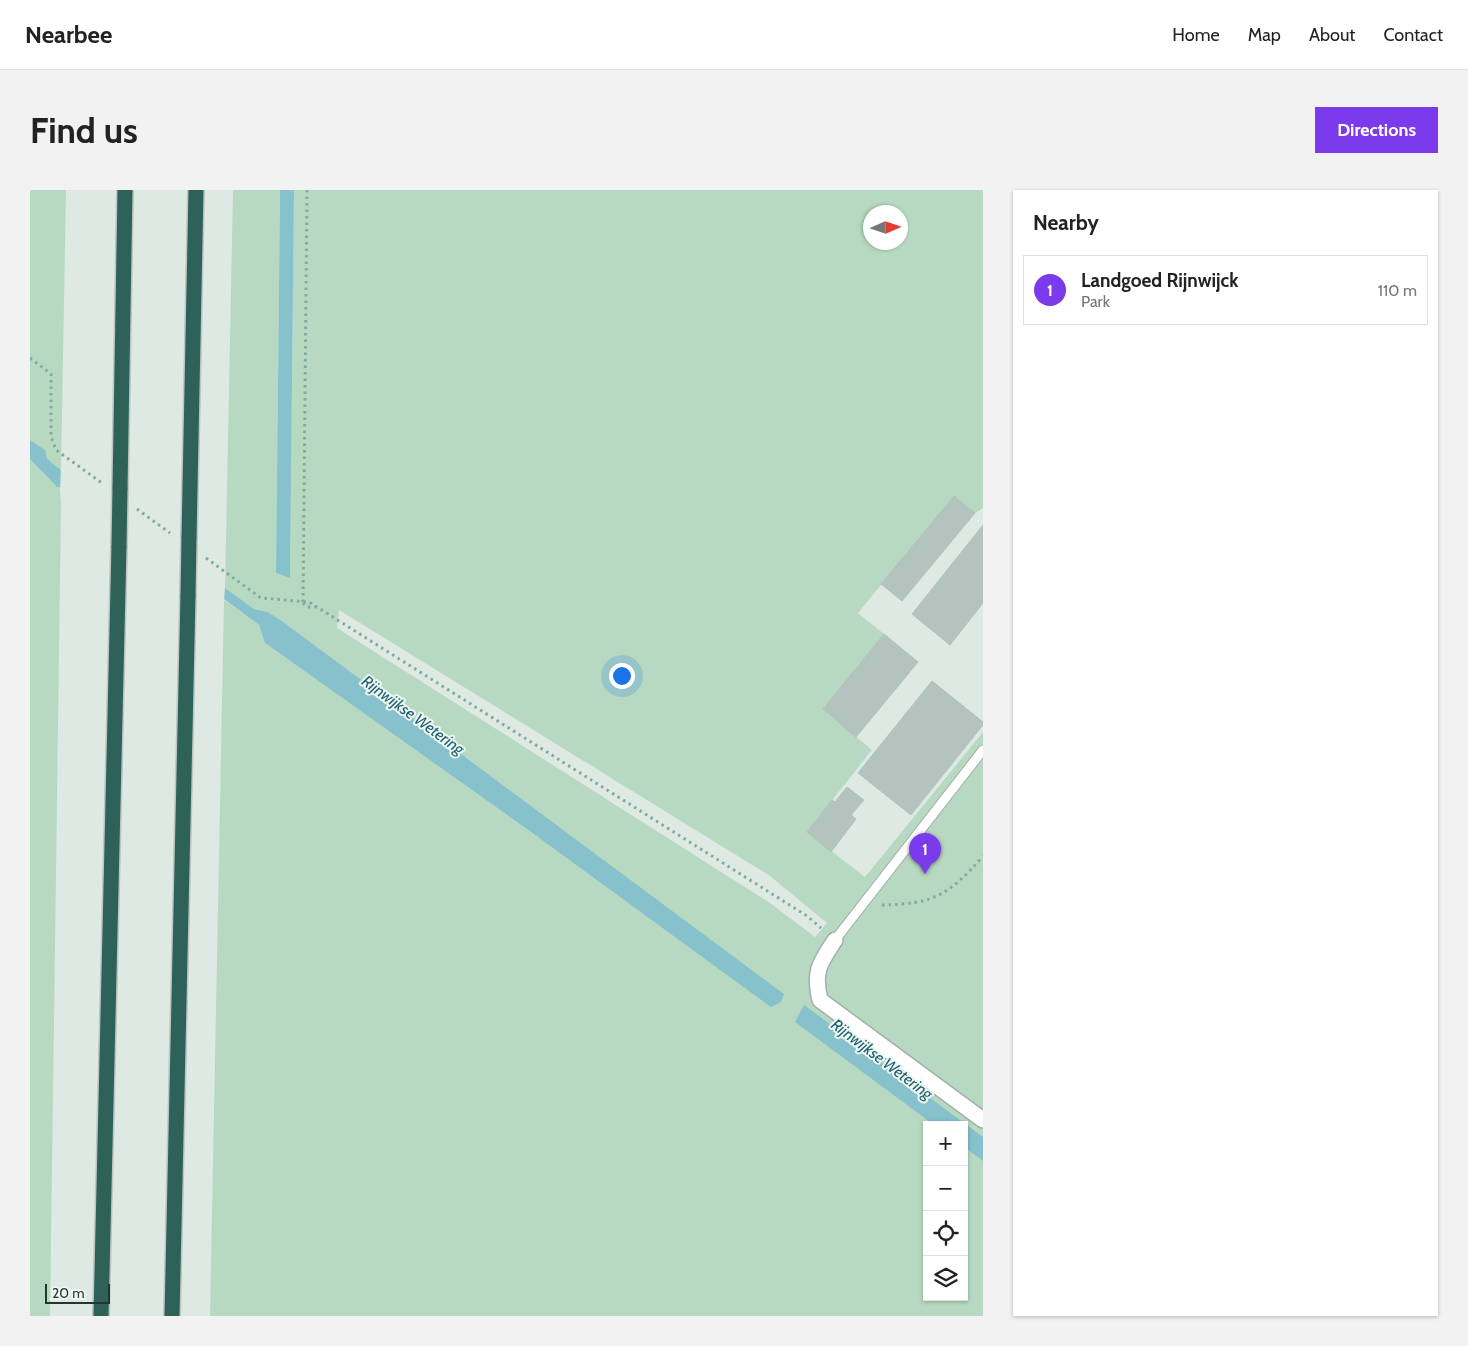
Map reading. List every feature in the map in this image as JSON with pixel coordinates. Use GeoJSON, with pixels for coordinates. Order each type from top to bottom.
{"type":"FeatureCollection","features":[{"type":"Feature","properties":{"kind":"highway"},"geometry":{"type":"LineString","coordinates":[[101,1316],[119,546],[125,190]]}},
{"type":"Feature","properties":{"kind":"highway"},"geometry":{"type":"LineString","coordinates":[[172,1316],[196,190]]}},
{"type":"Feature","properties":{"kind":"street"},"geometry":{"type":"LineString","coordinates":[[835,940],[817,967],[816,985],[820,1000],[983,1120]]}},
{"type":"Feature","properties":{"kind":"lane"},"geometry":{"type":"LineString","coordinates":[[835,940],[983,750]]}},
{"type":"Feature","properties":{"kind":"path"},"geometry":{"type":"LineString","coordinates":[[303,602],[307,190]]}},
{"type":"Feature","properties":{"kind":"path"},"geometry":{"type":"LineString","coordinates":[[30,358],[52,374],[51,436],[56,450],[103,484]]}},
{"type":"Feature","properties":{"kind":"path"},"geometry":{"type":"LineString","coordinates":[[134,507],[174,535]]}},
{"type":"Feature","properties":{"kind":"path"},"geometry":{"type":"LineString","coordinates":[[198,552],[261,598],[309,602],[318,607],[807,916],[835,940]]}},
{"type":"Feature","properties":{"kind":"path"},"geometry":{"type":"LineString","coordinates":[[861,905],[910,904],[942,895],[962,880],[983,856]]}},
{"type":"Feature","properties":{"kind":"green space"},"geometry":{"type":"Polygon","coordinates":[[[30,190],[66,190],[61,470],[46,459],[44,450],[30,440],[30,190]]]}},
{"type":"Feature","properties":{"kind":"green space"},"geometry":{"type":"Polygon","coordinates":[[[233,190],[280,190],[276,573],[290,578],[294,190],[983,190],[983,508],[975,513],[954,496],[858,613],[884,634],[823,709],[872,750],[807,832],[865,877],[983,732],[983,1316],[210,1316],[224,600],[259,625],[265,643],[538,837],[774,988],[282,621],[268,612],[254,609],[225,589],[233,190]],[[339,610],[337,628],[770,903],[815,937],[827,923],[770,876],[339,610]]]}},
{"type":"Feature","properties":{"kind":"green space"},"geometry":{"type":"Polygon","coordinates":[[[30,459],[60,489],[61,505],[50,1316],[30,1316],[30,459]]]}},
{"type":"Feature","properties":{"kind":"water"},"geometry":{"type":"Polygon","coordinates":[[[280,190],[294,190],[290,578],[276,573],[280,190]]]}},
{"type":"Feature","properties":{"kind":"water"},"geometry":{"type":"Polygon","coordinates":[[[30,440],[45,450],[47,459],[61,470],[254,609],[268,612],[282,621],[784,994],[781,1002],[771,1007],[538,837],[265,643],[259,625],[77,491],[57,487],[30,459],[30,440]]]}},
{"type":"Feature","properties":{"kind":"water"},"geometry":{"type":"Polygon","coordinates":[[[804,1005],[961,1121],[929,1121],[795,1022],[804,1005]]]}},
{"type":"Feature","properties":{"kind":"water"},"geometry":{"type":"Polygon","coordinates":[[[968,1126],[983,1137],[983,1161],[968,1150],[968,1126]]]}},
{"type":"Feature","properties":{"kind":"pier"},"geometry":{"type":"Polygon","coordinates":[[[61,467],[225,586],[224,603],[76,494],[60,492],[61,467]]]}},
{"type":"Feature","properties":{"kind":"building"},"geometry":{"type":"Polygon","coordinates":[[[954,496],[975,513],[902,601],[881,584],[954,496]]]}},
{"type":"Feature","properties":{"kind":"building"},"geometry":{"type":"Polygon","coordinates":[[[983,525],[983,603],[950,645],[912,614],[983,525]]]}},
{"type":"Feature","properties":{"kind":"building"},"geometry":{"type":"Polygon","coordinates":[[[884,634],[918,662],[856,737],[823,709],[884,634]]]}},
{"type":"Feature","properties":{"kind":"building"},"geometry":{"type":"Polygon","coordinates":[[[932,681],[983,722],[983,725],[911,815],[858,773],[932,681]]]}},
{"type":"Feature","properties":{"kind":"building"},"geometry":{"type":"Polygon","coordinates":[[[847,787],[864,800],[851,815],[856,819],[831,852],[807,832],[832,800],[835,802],[847,787]]]}},
{"type":"Feature","properties":{"kind":"place","name":"Landgoed Rijnwijck"},"geometry":{"type":"Point","coordinates":[925,874]}},
{"type":"Feature","properties":{"kind":"water label","name":"Rijnwijkse Wetering"},"geometry":{"type":"Point","coordinates":[413,715]}},
{"type":"Feature","properties":{"kind":"water label","name":"Rijnwijkse Wetering"},"geometry":{"type":"Point","coordinates":[882,1059]}}]}
